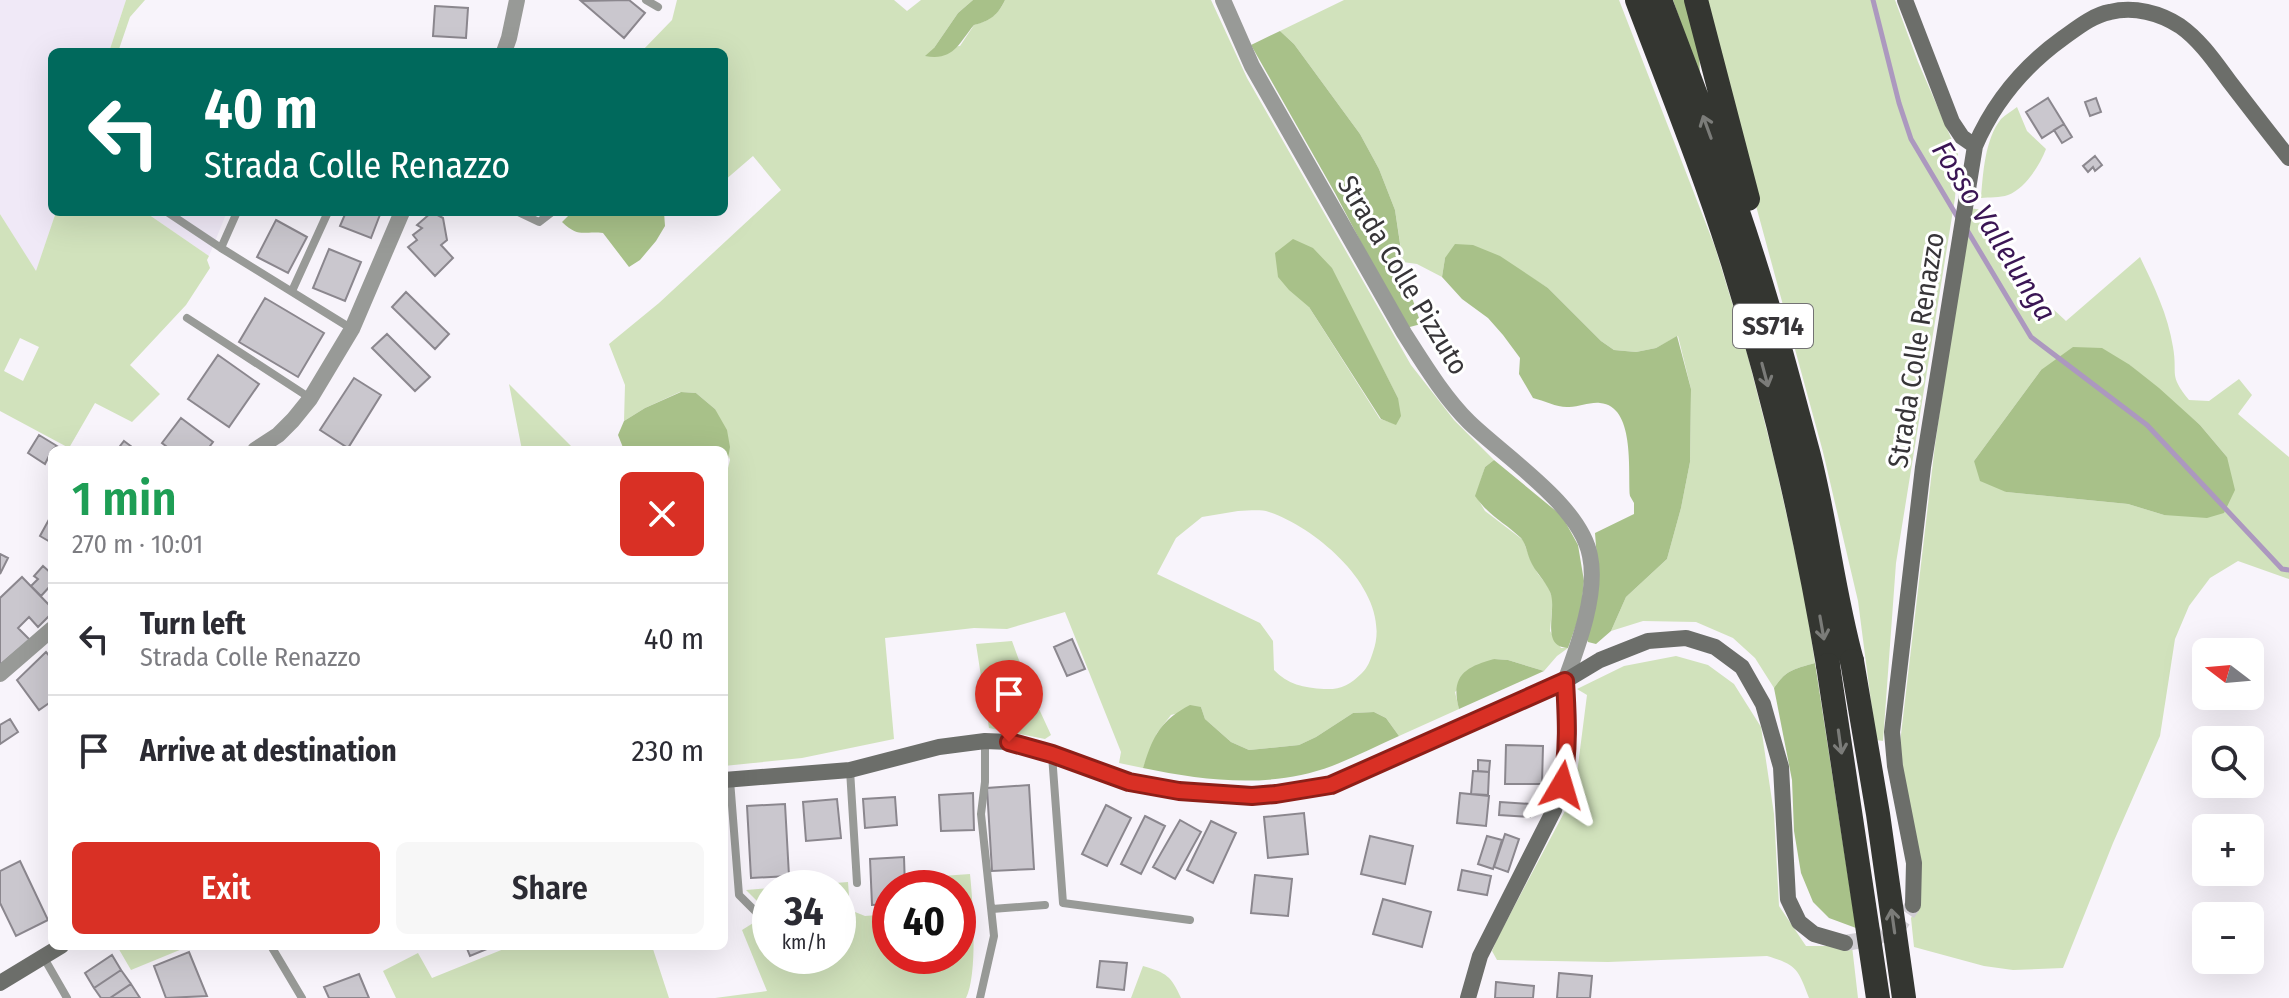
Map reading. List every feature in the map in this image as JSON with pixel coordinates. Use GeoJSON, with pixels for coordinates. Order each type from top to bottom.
{"type":"FeatureCollection","features":[{"type":"Feature","properties":{"kind":"highway","name":"SS714"},"geometry":{"type":"LineString","coordinates":[[1637,0],[1731,259],[1760,354],[1796,495],[1828,665],[1878,998]]}},
{"type":"Feature","properties":{"kind":"highway","name":"SS714"},"geometry":{"type":"LineString","coordinates":[[1660,0],[1755,263],[1809,457],[1852,661],[1904,998]]}},
{"type":"Feature","properties":{"kind":"highway"},"geometry":{"type":"LineString","coordinates":[[1696,0],[1818,455],[1851,623],[1852,661]]}},
{"type":"Feature","properties":{"kind":"street"},"geometry":{"type":"LineString","coordinates":[[505,48],[517,0]]}},
{"type":"Feature","properties":{"kind":"street","name":"Strada Colle Pizzuto"},"geometry":{"type":"LineString","coordinates":[[1223,0],[1252,66],[1426,368],[1470,423],[1553,496],[1583,533],[1590,556],[1592,579],[1589,602],[1565,681]]}},
{"type":"Feature","properties":{"kind":"street"},"geometry":{"type":"LineString","coordinates":[[1905,0],[1952,122],[1962,137],[1975,146]]}},
{"type":"Feature","properties":{"kind":"street","name":"Strada Colle Renazzo"},"geometry":{"type":"LineString","coordinates":[[1913,905],[1914,863],[1895,766],[1892,732],[1923,467],[1975,146],[1983,127],[2002,95],[2047,50],[2086,22],[2109,12],[2134,9],[2160,16],[2182,27],[2205,50],[2289,158]]}},
{"type":"Feature","properties":{"kind":"street"},"geometry":{"type":"LineString","coordinates":[[261,446],[278,435],[310,399],[352,329],[400,216]]}},
{"type":"Feature","properties":{"kind":"street"},"geometry":{"type":"LineString","coordinates":[[0,674],[48,632]]}},
{"type":"Feature","properties":{"kind":"street"},"geometry":{"type":"LineString","coordinates":[[728,780],[850,770],[939,747],[985,741],[1009,742],[1052,754],[1129,782],[1179,791],[1252,796],[1276,794],[1331,785],[1565,681],[1600,660],[1648,641],[1686,638],[1715,647],[1742,667],[1763,704],[1781,767],[1788,899],[1799,922],[1806,928],[1814,934],[1845,943]]}},
{"type":"Feature","properties":{"kind":"street"},"geometry":{"type":"LineString","coordinates":[[1468,998],[1480,956],[1554,810],[1562,785],[1567,761],[1565,681]]}},
{"type":"Feature","properties":{"kind":"street"},"geometry":{"type":"LineString","coordinates":[[0,983],[55,950]]}},
{"type":"Feature","properties":{"kind":"lane"},"geometry":{"type":"LineString","coordinates":[[646,0],[658,7]]}},
{"type":"Feature","properties":{"kind":"lane"},"geometry":{"type":"LineString","coordinates":[[173,216],[352,329]]}},
{"type":"Feature","properties":{"kind":"lane"},"geometry":{"type":"LineString","coordinates":[[221,248],[235,216]]}},
{"type":"Feature","properties":{"kind":"lane"},"geometry":{"type":"LineString","coordinates":[[292,291],[326,216]]}},
{"type":"Feature","properties":{"kind":"lane"},"geometry":{"type":"LineString","coordinates":[[526,216],[539,222],[547,216]]}},
{"type":"Feature","properties":{"kind":"lane"},"geometry":{"type":"LineString","coordinates":[[187,318],[310,399]]}},
{"type":"Feature","properties":{"kind":"lane"},"geometry":{"type":"LineString","coordinates":[[980,998],[994,936],[981,814],[985,741]]}},
{"type":"Feature","properties":{"kind":"lane"},"geometry":{"type":"LineString","coordinates":[[1052,754],[1063,903],[1190,920]]}},
{"type":"Feature","properties":{"kind":"lane"},"geometry":{"type":"LineString","coordinates":[[850,770],[857,883]]}},
{"type":"Feature","properties":{"kind":"lane"},"geometry":{"type":"LineString","coordinates":[[728,790],[739,895],[752,908]]}},
{"type":"Feature","properties":{"kind":"lane"},"geometry":{"type":"LineString","coordinates":[[992,909],[1045,905]]}},
{"type":"Feature","properties":{"kind":"lane"},"geometry":{"type":"LineString","coordinates":[[273,950],[302,998]]}},
{"type":"Feature","properties":{"kind":"lane"},"geometry":{"type":"LineString","coordinates":[[44,958],[67,998]]}},
{"type":"Feature","properties":{"kind":"shaded area"},"geometry":{"type":"Polygon","coordinates":[[[0,0],[126,0],[110,48],[48,48],[48,216],[55,216],[36,272],[0,214],[0,0]]]}},
{"type":"Feature","properties":{"kind":"shaded area"},"geometry":{"type":"Polygon","coordinates":[[[151,216],[225,216],[209,256],[151,216]]]}},
{"type":"Feature","properties":{"kind":"green space"},"geometry":{"type":"Polygon","coordinates":[[[126,0],[145,0],[130,17],[119,48],[110,48],[126,0]]]}},
{"type":"Feature","properties":{"kind":"green space"},"geometry":{"type":"Polygon","coordinates":[[[677,0],[894,0],[907,11],[921,0],[973,0],[958,13],[934,48],[960,46],[974,25],[993,16],[1005,0],[1211,0],[1247,78],[1411,365],[1454,420],[1494,460],[1485,467],[1476,496],[1485,511],[1523,540],[1553,599],[1550,631],[1561,648],[1568,648],[1544,671],[1494,659],[1455,692],[1459,709],[1399,736],[1386,718],[1374,712],[1353,713],[1299,745],[1249,750],[1231,742],[1205,719],[1201,707],[1171,715],[1157,733],[1143,768],[1119,763],[1121,752],[1065,612],[1007,629],[974,628],[885,638],[894,739],[802,758],[728,766],[728,446],[715,409],[696,393],[680,392],[624,421],[625,385],[609,344],[659,303],[781,190],[753,156],[728,178],[728,48],[645,48],[672,20],[677,0]],[[1346,298],[1309,307],[1380,419],[1396,424],[1398,398],[1346,298]],[[1258,510],[1202,517],[1176,538],[1157,574],[1260,623],[1273,641],[1274,670],[1284,679],[1317,688],[1335,689],[1349,684],[1369,664],[1377,630],[1373,608],[1363,587],[1329,548],[1309,533],[1289,521],[1258,510]]]}},
{"type":"Feature","properties":{"kind":"green space"},"geometry":{"type":"Polygon","coordinates":[[[973,0],[1005,0],[989,19],[974,25],[954,50],[943,56],[925,56],[958,13],[973,0]]]}},
{"type":"Feature","properties":{"kind":"green space"},"geometry":{"type":"Polygon","coordinates":[[[1344,0],[1619,0],[1715,247],[1745,345],[1805,597],[1815,663],[1791,671],[1774,688],[1755,658],[1733,638],[1696,622],[1643,621],[1611,631],[1626,597],[1667,559],[1681,508],[1690,462],[1691,389],[1678,336],[1656,348],[1636,352],[1614,350],[1548,288],[1524,273],[1445,258],[1442,277],[1417,264],[1403,262],[1395,210],[1379,169],[1360,134],[1294,44],[1280,31],[1344,0]]]}},
{"type":"Feature","properties":{"kind":"green space"},"geometry":{"type":"Polygon","coordinates":[[[1673,0],[1689,0],[1699,44],[1700,78],[1673,0]]]}},
{"type":"Feature","properties":{"kind":"green space"},"geometry":{"type":"Polygon","coordinates":[[[1700,0],[1895,0],[1958,154],[1955,198],[1896,563],[1883,741],[1876,740],[1858,601],[1823,452],[1700,0]]]}},
{"type":"Feature","properties":{"kind":"green space"},"geometry":{"type":"Polygon","coordinates":[[[1280,31],[1294,44],[1360,134],[1379,169],[1395,210],[1405,277],[1421,324],[1406,328],[1335,193],[1251,45],[1280,31]]]}},
{"type":"Feature","properties":{"kind":"green space"},"geometry":{"type":"Polygon","coordinates":[[[2017,107],[2027,131],[2046,149],[2036,169],[2020,188],[2005,196],[1981,198],[1991,136],[2001,119],[2017,107]]]}},
{"type":"Feature","properties":{"kind":"green space"},"geometry":{"type":"Polygon","coordinates":[[[1969,208],[1983,210],[2039,296],[2066,321],[2140,257],[2168,324],[2176,379],[2182,391],[2189,400],[2209,401],[2239,379],[2252,395],[2238,414],[2289,457],[2289,579],[2238,561],[2210,578],[2189,606],[2175,639],[2160,736],[2063,968],[2013,970],[1984,966],[1914,947],[1911,918],[1918,903],[1900,743],[1935,445],[1969,208]],[[2130,365],[2041,370],[1974,461],[2006,492],[2128,504],[2164,515],[2227,457],[2200,425],[2130,365]]]}},
{"type":"Feature","properties":{"kind":"green space"},"geometry":{"type":"Polygon","coordinates":[[[0,214],[36,271],[55,216],[151,216],[209,256],[210,268],[186,305],[130,365],[160,394],[132,422],[95,403],[70,446],[65,446],[0,411],[0,214]],[[20,338],[4,371],[23,381],[39,347],[20,338]]]}},
{"type":"Feature","properties":{"kind":"green space"},"geometry":{"type":"Polygon","coordinates":[[[568,216],[664,216],[665,226],[640,260],[629,267],[603,233],[577,232],[562,222],[568,216]]]}},
{"type":"Feature","properties":{"kind":"green space"},"geometry":{"type":"Polygon","coordinates":[[[1293,239],[1313,248],[1332,268],[1398,398],[1401,416],[1396,425],[1381,419],[1309,307],[1278,277],[1275,253],[1293,239]]]}},
{"type":"Feature","properties":{"kind":"green space"},"geometry":{"type":"Polygon","coordinates":[[[1455,244],[1473,245],[1500,256],[1548,288],[1614,350],[1636,352],[1656,348],[1677,336],[1691,389],[1690,462],[1681,508],[1667,559],[1626,597],[1611,631],[1596,644],[1588,642],[1584,633],[1598,573],[1595,533],[1634,514],[1624,427],[1611,407],[1600,403],[1565,407],[1533,398],[1519,374],[1520,358],[1503,335],[1442,277],[1445,258],[1455,244]]]}},
{"type":"Feature","properties":{"kind":"green space"},"geometry":{"type":"Polygon","coordinates":[[[2073,347],[2102,348],[2130,365],[2200,425],[2227,457],[2235,490],[2224,513],[2207,518],[2164,515],[2128,504],[2006,492],[1980,481],[1974,461],[2041,370],[2073,347]]]}},
{"type":"Feature","properties":{"kind":"green space"},"geometry":{"type":"Polygon","coordinates":[[[509,384],[571,446],[521,446],[509,384]]]}},
{"type":"Feature","properties":{"kind":"green space"},"geometry":{"type":"Polygon","coordinates":[[[681,392],[696,393],[715,409],[727,430],[730,447],[728,459],[728,446],[622,446],[618,435],[624,421],[681,392]]]}},
{"type":"Feature","properties":{"kind":"green space"},"geometry":{"type":"Polygon","coordinates":[[[1494,460],[1562,516],[1578,545],[1584,581],[1581,611],[1568,648],[1554,641],[1550,592],[1532,564],[1523,540],[1475,496],[1485,467],[1494,460]]]}},
{"type":"Feature","properties":{"kind":"green space"},"geometry":{"type":"Polygon","coordinates":[[[1012,641],[1051,735],[1045,739],[989,728],[976,644],[1012,641]]]}},
{"type":"Feature","properties":{"kind":"green space"},"geometry":{"type":"Polygon","coordinates":[[[1676,656],[1708,665],[1734,684],[1761,727],[1774,814],[1779,906],[1806,946],[1852,946],[1858,998],[1809,998],[1802,980],[1791,966],[1767,956],[1608,962],[1497,960],[1492,951],[1565,811],[1576,781],[1587,695],[1577,689],[1624,666],[1676,656]]]}},
{"type":"Feature","properties":{"kind":"green space"},"geometry":{"type":"Polygon","coordinates":[[[1494,659],[1544,671],[1459,709],[1457,688],[1462,675],[1494,659]]]}},
{"type":"Feature","properties":{"kind":"green space"},"geometry":{"type":"Polygon","coordinates":[[[1815,663],[1856,928],[1829,918],[1813,902],[1801,873],[1794,831],[1792,780],[1774,688],[1791,671],[1815,663]]]}},
{"type":"Feature","properties":{"kind":"green space"},"geometry":{"type":"Polygon","coordinates":[[[1190,705],[1201,707],[1205,719],[1231,742],[1249,750],[1299,745],[1353,713],[1374,712],[1386,718],[1399,736],[1332,766],[1285,778],[1214,779],[1143,768],[1159,730],[1171,717],[1190,705]]]}},
{"type":"Feature","properties":{"kind":"green space"},"geometry":{"type":"Polygon","coordinates":[[[856,912],[872,915],[872,974],[972,974],[966,998],[715,998],[767,991],[760,974],[856,974],[856,912]]]}},
{"type":"Feature","properties":{"kind":"green space"},"geometry":{"type":"Polygon","coordinates":[[[752,924],[752,954],[742,930],[752,924]]]}},
{"type":"Feature","properties":{"kind":"green space"},"geometry":{"type":"Polygon","coordinates":[[[119,950],[180,950],[131,970],[119,950]]]}},
{"type":"Feature","properties":{"kind":"green space"},"geometry":{"type":"Polygon","coordinates":[[[501,950],[653,950],[669,998],[396,998],[383,971],[418,953],[432,978],[501,950]]]}},
{"type":"Feature","properties":{"kind":"green space"},"geometry":{"type":"Polygon","coordinates":[[[1143,966],[1167,976],[1181,998],[1131,998],[1143,966]]]}},
{"type":"Feature","properties":{"kind":"building"},"geometry":{"type":"Polygon","coordinates":[[[629,0],[645,13],[624,38],[581,1],[629,0]]]}},
{"type":"Feature","properties":{"kind":"building"},"geometry":{"type":"Polygon","coordinates":[[[435,6],[468,8],[466,38],[433,36],[435,6]]]}},
{"type":"Feature","properties":{"kind":"building"},"geometry":{"type":"Polygon","coordinates":[[[2048,98],[2064,124],[2042,138],[2026,112],[2048,98]]]}},
{"type":"Feature","properties":{"kind":"building"},"geometry":{"type":"Polygon","coordinates":[[[2096,98],[2101,112],[2090,116],[2085,102],[2096,98]]]}},
{"type":"Feature","properties":{"kind":"building"},"geometry":{"type":"Polygon","coordinates":[[[2064,124],[2072,137],[2062,143],[2054,130],[2064,124]]]}},
{"type":"Feature","properties":{"kind":"building"},"geometry":{"type":"Polygon","coordinates":[[[2095,156],[2102,165],[2088,172],[2083,166],[2095,156]]]}},
{"type":"Feature","properties":{"kind":"building"},"geometry":{"type":"Polygon","coordinates":[[[344,216],[379,216],[371,238],[340,226],[344,216]]]}},
{"type":"Feature","properties":{"kind":"building"},"geometry":{"type":"Polygon","coordinates":[[[427,216],[443,218],[447,240],[441,245],[453,258],[435,276],[408,247],[417,240],[413,235],[422,228],[417,225],[427,216]]]}},
{"type":"Feature","properties":{"kind":"building"},"geometry":{"type":"Polygon","coordinates":[[[276,220],[307,237],[288,273],[257,257],[276,220]]]}},
{"type":"Feature","properties":{"kind":"building"},"geometry":{"type":"Polygon","coordinates":[[[329,249],[361,262],[345,301],[313,288],[329,249]]]}},
{"type":"Feature","properties":{"kind":"building"},"geometry":{"type":"Polygon","coordinates":[[[406,292],[449,334],[435,349],[392,307],[406,292]]]}},
{"type":"Feature","properties":{"kind":"building"},"geometry":{"type":"Polygon","coordinates":[[[265,298],[324,333],[298,377],[239,342],[265,298]]]}},
{"type":"Feature","properties":{"kind":"building"},"geometry":{"type":"Polygon","coordinates":[[[387,334],[430,377],[415,391],[372,348],[387,334]]]}},
{"type":"Feature","properties":{"kind":"building"},"geometry":{"type":"Polygon","coordinates":[[[218,355],[259,384],[229,427],[188,399],[218,355]]]}},
{"type":"Feature","properties":{"kind":"building"},"geometry":{"type":"Polygon","coordinates":[[[354,378],[381,395],[349,446],[320,430],[354,378]]]}},
{"type":"Feature","properties":{"kind":"building"},"geometry":{"type":"Polygon","coordinates":[[[181,418],[213,442],[210,446],[166,446],[162,443],[181,418]]]}},
{"type":"Feature","properties":{"kind":"building"},"geometry":{"type":"Polygon","coordinates":[[[39,435],[57,446],[48,446],[45,464],[28,453],[39,435]]]}},
{"type":"Feature","properties":{"kind":"building"},"geometry":{"type":"Polygon","coordinates":[[[48,521],[48,541],[40,536],[48,521]]]}},
{"type":"Feature","properties":{"kind":"building"},"geometry":{"type":"Polygon","coordinates":[[[0,554],[8,558],[0,574],[0,554]]]}},
{"type":"Feature","properties":{"kind":"building"},"geometry":{"type":"Polygon","coordinates":[[[43,566],[48,570],[48,588],[41,596],[31,586],[38,579],[34,576],[43,566]]]}},
{"type":"Feature","properties":{"kind":"building"},"geometry":{"type":"Polygon","coordinates":[[[22,577],[48,604],[48,617],[38,627],[29,617],[18,628],[30,640],[0,665],[0,598],[22,577]]]}},
{"type":"Feature","properties":{"kind":"building"},"geometry":{"type":"Polygon","coordinates":[[[1072,639],[1085,669],[1067,676],[1054,647],[1072,639]]]}},
{"type":"Feature","properties":{"kind":"building"},"geometry":{"type":"Polygon","coordinates":[[[46,652],[48,704],[39,710],[17,680],[46,652]]]}},
{"type":"Feature","properties":{"kind":"building"},"geometry":{"type":"Polygon","coordinates":[[[10,719],[18,732],[0,744],[0,725],[10,719]]]}},
{"type":"Feature","properties":{"kind":"building"},"geometry":{"type":"Polygon","coordinates":[[[1506,745],[1543,746],[1542,784],[1505,784],[1506,745]]]}},
{"type":"Feature","properties":{"kind":"building"},"geometry":{"type":"Polygon","coordinates":[[[1478,760],[1490,761],[1489,772],[1478,771],[1478,760]]]}},
{"type":"Feature","properties":{"kind":"building"},"geometry":{"type":"Polygon","coordinates":[[[1473,771],[1489,772],[1488,795],[1471,794],[1473,771]]]}},
{"type":"Feature","properties":{"kind":"building"},"geometry":{"type":"Polygon","coordinates":[[[1029,785],[1034,869],[992,871],[987,788],[1029,785]]]}},
{"type":"Feature","properties":{"kind":"building"},"geometry":{"type":"Polygon","coordinates":[[[973,793],[974,830],[941,831],[939,795],[973,793]]]}},
{"type":"Feature","properties":{"kind":"building"},"geometry":{"type":"Polygon","coordinates":[[[1460,793],[1489,796],[1486,826],[1457,823],[1460,793]]]}},
{"type":"Feature","properties":{"kind":"building"},"geometry":{"type":"Polygon","coordinates":[[[895,797],[897,825],[865,828],[863,799],[895,797]]]}},
{"type":"Feature","properties":{"kind":"building"},"geometry":{"type":"Polygon","coordinates":[[[837,799],[841,838],[806,841],[803,802],[837,799]]]}},
{"type":"Feature","properties":{"kind":"building"},"geometry":{"type":"Polygon","coordinates":[[[1500,802],[1531,804],[1530,817],[1499,815],[1500,802]]]}},
{"type":"Feature","properties":{"kind":"building"},"geometry":{"type":"Polygon","coordinates":[[[785,804],[789,870],[752,870],[751,878],[747,806],[785,804]]]}},
{"type":"Feature","properties":{"kind":"building"},"geometry":{"type":"Polygon","coordinates":[[[1106,805],[1131,818],[1107,866],[1082,854],[1106,805]]]}},
{"type":"Feature","properties":{"kind":"building"},"geometry":{"type":"Polygon","coordinates":[[[1304,813],[1308,854],[1268,858],[1264,817],[1304,813]]]}},
{"type":"Feature","properties":{"kind":"building"},"geometry":{"type":"Polygon","coordinates":[[[1145,816],[1165,826],[1141,874],[1121,864],[1145,816]]]}},
{"type":"Feature","properties":{"kind":"building"},"geometry":{"type":"Polygon","coordinates":[[[1180,820],[1201,832],[1175,879],[1153,867],[1180,820]]]}},
{"type":"Feature","properties":{"kind":"building"},"geometry":{"type":"Polygon","coordinates":[[[1211,821],[1236,833],[1213,883],[1187,870],[1211,821]]]}},
{"type":"Feature","properties":{"kind":"building"},"geometry":{"type":"Polygon","coordinates":[[[1505,834],[1519,839],[1508,872],[1494,867],[1505,834]]]}},
{"type":"Feature","properties":{"kind":"building"},"geometry":{"type":"Polygon","coordinates":[[[1370,836],[1413,846],[1405,884],[1361,874],[1370,836]]]}},
{"type":"Feature","properties":{"kind":"building"},"geometry":{"type":"Polygon","coordinates":[[[1487,836],[1502,840],[1493,869],[1478,864],[1487,836]]]}},
{"type":"Feature","properties":{"kind":"building"},"geometry":{"type":"Polygon","coordinates":[[[904,857],[904,870],[872,870],[872,905],[870,859],[904,857]]]}},
{"type":"Feature","properties":{"kind":"building"},"geometry":{"type":"Polygon","coordinates":[[[20,861],[48,920],[16,936],[0,903],[0,871],[20,861]]]}},
{"type":"Feature","properties":{"kind":"building"},"geometry":{"type":"Polygon","coordinates":[[[1462,870],[1491,876],[1487,895],[1458,890],[1462,870]]]}},
{"type":"Feature","properties":{"kind":"building"},"geometry":{"type":"Polygon","coordinates":[[[1255,875],[1292,879],[1288,916],[1251,913],[1255,875]]]}},
{"type":"Feature","properties":{"kind":"building"},"geometry":{"type":"Polygon","coordinates":[[[1383,899],[1431,912],[1422,947],[1373,934],[1383,899]]]}},
{"type":"Feature","properties":{"kind":"building"},"geometry":{"type":"Polygon","coordinates":[[[468,950],[484,950],[470,956],[468,950]]]}},
{"type":"Feature","properties":{"kind":"building"},"geometry":{"type":"Polygon","coordinates":[[[189,952],[207,996],[166,998],[154,966],[189,952]]]}},
{"type":"Feature","properties":{"kind":"building"},"geometry":{"type":"Polygon","coordinates":[[[112,955],[121,970],[94,988],[85,973],[112,955]]]}},
{"type":"Feature","properties":{"kind":"building"},"geometry":{"type":"Polygon","coordinates":[[[1100,961],[1127,963],[1124,990],[1097,987],[1100,961]]]}},
{"type":"Feature","properties":{"kind":"building"},"geometry":{"type":"Polygon","coordinates":[[[121,970],[131,984],[110,998],[101,998],[94,988],[121,970]]]}},
{"type":"Feature","properties":{"kind":"building"},"geometry":{"type":"Polygon","coordinates":[[[1559,973],[1592,976],[1590,998],[1557,998],[1559,973]]]}},
{"type":"Feature","properties":{"kind":"building"},"geometry":{"type":"Polygon","coordinates":[[[359,974],[369,998],[329,998],[324,987],[359,974]]]}},
{"type":"Feature","properties":{"kind":"building"},"geometry":{"type":"Polygon","coordinates":[[[1496,982],[1534,986],[1533,998],[1495,998],[1496,982]]]}},
{"type":"Feature","properties":{"kind":"building"},"geometry":{"type":"Polygon","coordinates":[[[131,984],[140,998],[110,998],[131,984]]]}},
{"type":"Feature","properties":{"kind":"waterway","name":"Fosso Vallelunga"},"geometry":{"type":"LineString","coordinates":[[1873,0],[1911,139],[1958,218]]}},
{"type":"Feature","properties":{"kind":"waterway","name":"Fosso Vallelunga"},"geometry":{"type":"LineString","coordinates":[[1967,230],[2031,337],[2147,425],[2282,569],[2289,570]]}},
{"type":"Feature","properties":{"kind":"tunnel"},"geometry":{"type":"LineString","coordinates":[[1845,943],[1876,938],[1901,923],[1913,905]]}},
{"type":"Feature","properties":{"kind":"route"},"geometry":{"type":"LineString","coordinates":[[1009,742],[1129,782],[1179,791],[1252,796],[1276,794],[1331,785],[1565,681],[1567,761],[1562,785]]}}]}
